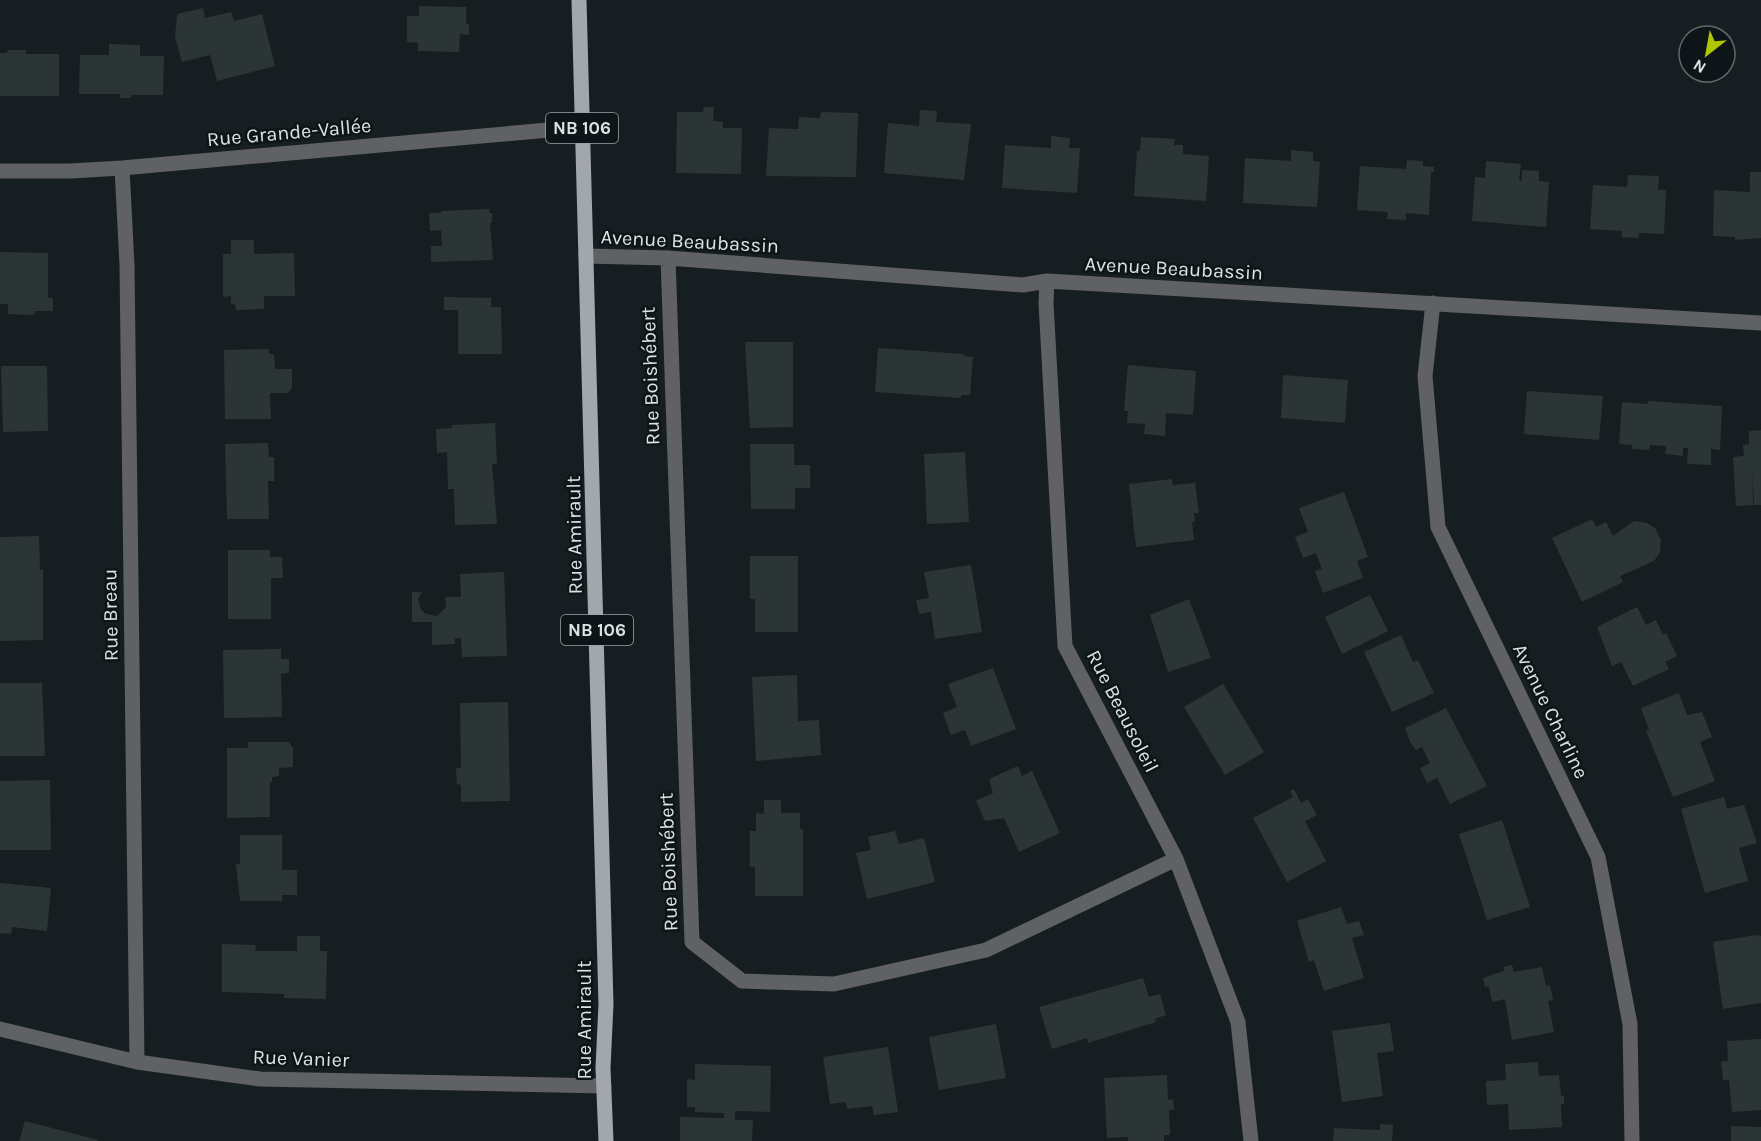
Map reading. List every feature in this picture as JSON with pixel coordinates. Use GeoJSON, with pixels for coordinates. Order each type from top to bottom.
{"type":"FeatureCollection","features":[{"type":"Feature","properties":{"kind":"main road","name":"Rue Amirault"},"geometry":{"type":"LineString","coordinates":[[579,0],[606,1004],[604,1086],[606,1141]]}},
{"type":"Feature","properties":{"kind":"street","name":"Rue Grande-Vallée"},"geometry":{"type":"LineString","coordinates":[[0,171],[122,168],[582,127]]}},
{"type":"Feature","properties":{"kind":"street","name":"Rue Breau"},"geometry":{"type":"LineString","coordinates":[[122,168],[127,265],[136,1062]]}},
{"type":"Feature","properties":{"kind":"street","name":"Avenue Beaubassin"},"geometry":{"type":"LineString","coordinates":[[586,256],[668,258],[1023,285],[1047,282],[1761,323]]}},
{"type":"Feature","properties":{"kind":"street","name":"Rue Boishébert"},"geometry":{"type":"LineString","coordinates":[[668,258],[692,942],[742,981],[834,984],[986,950],[1176,859]]}},
{"type":"Feature","properties":{"kind":"street","name":"Rue Beausoleil"},"geometry":{"type":"LineString","coordinates":[[1047,282],[1046,303],[1065,646],[1176,859],[1238,1022],[1251,1141]]}},
{"type":"Feature","properties":{"kind":"street","name":"Avenue Charline"},"geometry":{"type":"LineString","coordinates":[[1433,303],[1425,376],[1438,527],[1598,857],[1630,1024],[1632,1141]]}},
{"type":"Feature","properties":{"kind":"street","name":"Rue Vanier"},"geometry":{"type":"LineString","coordinates":[[0,1029],[136,1062],[260,1079],[604,1086]]}},
{"type":"Feature","properties":{"kind":"building"},"geometry":{"type":"Polygon","coordinates":[[[419,6],[466,7],[466,24],[469,24],[469,35],[460,34],[459,52],[418,51],[418,43],[407,42],[407,16],[419,16],[419,6]]]}},
{"type":"Feature","properties":{"kind":"building"},"geometry":{"type":"Polygon","coordinates":[[[203,8],[205,18],[231,12],[234,21],[262,14],[275,66],[217,81],[210,55],[182,62],[175,37],[177,14],[203,8]]]}},
{"type":"Feature","properties":{"kind":"building"},"geometry":{"type":"Polygon","coordinates":[[[109,44],[140,45],[140,56],[164,56],[163,95],[131,95],[131,98],[120,98],[120,94],[79,94],[80,55],[109,55],[109,44]]]}},
{"type":"Feature","properties":{"kind":"building"},"geometry":{"type":"Polygon","coordinates":[[[8,50],[26,50],[26,54],[59,54],[59,96],[0,96],[0,53],[7,53],[8,50]]]}},
{"type":"Feature","properties":{"kind":"building"},"geometry":{"type":"Polygon","coordinates":[[[704,107],[714,107],[713,121],[723,122],[723,128],[742,128],[741,174],[676,173],[677,112],[703,112],[704,107]]]}},
{"type":"Feature","properties":{"kind":"building"},"geometry":{"type":"Polygon","coordinates":[[[920,110],[937,111],[936,122],[971,124],[964,180],[884,173],[888,123],[919,126],[920,110]]]}},
{"type":"Feature","properties":{"kind":"building"},"geometry":{"type":"Polygon","coordinates":[[[821,112],[858,113],[856,177],[766,176],[769,128],[798,129],[799,117],[820,118],[821,112]]]}},
{"type":"Feature","properties":{"kind":"building"},"geometry":{"type":"Polygon","coordinates":[[[1051,136],[1070,138],[1069,148],[1080,148],[1077,193],[1002,188],[1005,145],[1051,148],[1051,136]]]}},
{"type":"Feature","properties":{"kind":"building"},"geometry":{"type":"Polygon","coordinates":[[[1141,137],[1175,139],[1174,145],[1183,145],[1183,154],[1209,156],[1206,201],[1134,196],[1137,151],[1140,151],[1141,137]]]}},
{"type":"Feature","properties":{"kind":"building"},"geometry":{"type":"Polygon","coordinates":[[[1291,150],[1313,152],[1313,161],[1320,162],[1317,207],[1243,203],[1245,158],[1291,161],[1291,150]]]}},
{"type":"Feature","properties":{"kind":"building"},"geometry":{"type":"Polygon","coordinates":[[[1407,160],[1423,161],[1423,166],[1434,167],[1434,172],[1431,172],[1429,215],[1406,213],[1406,220],[1387,219],[1388,212],[1357,210],[1360,166],[1406,169],[1407,160]]]}},
{"type":"Feature","properties":{"kind":"building"},"geometry":{"type":"Polygon","coordinates":[[[1486,161],[1521,164],[1519,180],[1522,181],[1522,170],[1539,171],[1539,181],[1549,182],[1546,227],[1472,221],[1475,177],[1485,178],[1486,161]]]}},
{"type":"Feature","properties":{"kind":"building"},"geometry":{"type":"Polygon","coordinates":[[[1750,172],[1761,172],[1761,238],[1735,240],[1735,237],[1713,236],[1714,190],[1750,192],[1750,172]]]}},
{"type":"Feature","properties":{"kind":"building"},"geometry":{"type":"Polygon","coordinates":[[[1628,175],[1659,176],[1658,190],[1666,190],[1664,234],[1639,233],[1638,238],[1622,237],[1622,231],[1590,229],[1593,185],[1627,187],[1628,175]]]}},
{"type":"Feature","properties":{"kind":"building"},"geometry":{"type":"Polygon","coordinates":[[[489,209],[489,213],[492,213],[492,223],[490,223],[493,260],[431,262],[431,246],[442,246],[441,230],[430,231],[429,213],[489,209]]]}},
{"type":"Feature","properties":{"kind":"building"},"geometry":{"type":"Polygon","coordinates":[[[231,240],[254,240],[254,254],[294,253],[295,296],[264,296],[264,309],[236,310],[235,304],[231,304],[231,296],[223,297],[223,254],[231,254],[231,240]]]}},
{"type":"Feature","properties":{"kind":"building"},"geometry":{"type":"Polygon","coordinates":[[[0,252],[48,253],[48,298],[53,298],[53,311],[35,311],[34,315],[8,314],[8,304],[0,304],[0,252]]]}},
{"type":"Feature","properties":{"kind":"building"},"geometry":{"type":"Polygon","coordinates":[[[444,297],[491,298],[491,307],[501,307],[502,354],[458,354],[458,310],[444,310],[444,297]]]}},
{"type":"Feature","properties":{"kind":"building"},"geometry":{"type":"Polygon","coordinates":[[[745,342],[793,342],[793,427],[750,428],[745,342]]]}},
{"type":"Feature","properties":{"kind":"building"},"geometry":{"type":"Polygon","coordinates":[[[878,348],[964,354],[964,356],[973,357],[970,395],[961,395],[961,398],[875,392],[878,348]]]}},
{"type":"Feature","properties":{"kind":"building"},"geometry":{"type":"Polygon","coordinates":[[[269,349],[269,354],[274,354],[275,369],[292,369],[292,387],[288,393],[270,393],[271,419],[225,419],[224,350],[269,349]]]}},
{"type":"Feature","properties":{"kind":"building"},"geometry":{"type":"Polygon","coordinates":[[[1128,365],[1196,371],[1193,415],[1166,413],[1165,436],[1144,434],[1145,424],[1127,423],[1128,411],[1124,411],[1128,365]]]}},
{"type":"Feature","properties":{"kind":"building"},"geometry":{"type":"Polygon","coordinates":[[[1,366],[47,366],[48,431],[3,432],[1,366]]]}},
{"type":"Feature","properties":{"kind":"building"},"geometry":{"type":"Polygon","coordinates":[[[1283,375],[1348,380],[1345,423],[1281,418],[1283,375]]]}},
{"type":"Feature","properties":{"kind":"building"},"geometry":{"type":"Polygon","coordinates":[[[1527,391],[1603,396],[1599,440],[1524,434],[1527,391]]]}},
{"type":"Feature","properties":{"kind":"building"},"geometry":{"type":"Polygon","coordinates":[[[1648,401],[1722,406],[1720,450],[1711,449],[1711,465],[1687,464],[1688,448],[1683,448],[1683,456],[1665,454],[1666,446],[1650,445],[1649,450],[1632,449],[1632,445],[1619,444],[1622,402],[1648,404],[1648,401]]]}},
{"type":"Feature","properties":{"kind":"building"},"geometry":{"type":"Polygon","coordinates":[[[495,423],[497,464],[492,464],[497,524],[455,525],[454,489],[448,489],[447,452],[437,453],[436,429],[452,428],[452,425],[495,423]]]}},
{"type":"Feature","properties":{"kind":"building"},"geometry":{"type":"Polygon","coordinates":[[[1761,430],[1761,505],[1754,505],[1752,467],[1753,505],[1736,506],[1733,457],[1744,456],[1743,445],[1749,444],[1749,431],[1761,430]]]}},
{"type":"Feature","properties":{"kind":"building"},"geometry":{"type":"Polygon","coordinates":[[[268,443],[269,457],[274,457],[274,481],[268,481],[269,519],[227,519],[225,444],[268,443]]]}},
{"type":"Feature","properties":{"kind":"building"},"geometry":{"type":"Polygon","coordinates":[[[750,444],[794,444],[794,465],[810,465],[810,488],[795,488],[795,509],[751,509],[750,444]]]}},
{"type":"Feature","properties":{"kind":"building"},"geometry":{"type":"Polygon","coordinates":[[[965,452],[969,522],[927,524],[924,454],[965,452]]]}},
{"type":"Feature","properties":{"kind":"building"},"geometry":{"type":"Polygon","coordinates":[[[1172,479],[1173,485],[1195,483],[1199,513],[1194,513],[1195,522],[1192,522],[1194,540],[1136,547],[1129,484],[1172,479]]]}},
{"type":"Feature","properties":{"kind":"building"},"geometry":{"type":"Polygon","coordinates":[[[1344,492],[1368,557],[1357,561],[1363,578],[1323,593],[1315,571],[1322,569],[1316,553],[1303,558],[1295,537],[1308,532],[1299,508],[1344,492]]]}},
{"type":"Feature","properties":{"kind":"building"},"geometry":{"type":"Polygon","coordinates":[[[1592,519],[1596,527],[1606,522],[1613,536],[1634,521],[1647,523],[1655,528],[1661,540],[1660,552],[1654,561],[1620,576],[1623,582],[1582,602],[1552,538],[1592,519]]]}},
{"type":"Feature","properties":{"kind":"building"},"geometry":{"type":"Polygon","coordinates":[[[39,536],[40,570],[43,570],[43,640],[0,641],[0,537],[39,536]]]}},
{"type":"Feature","properties":{"kind":"building"},"geometry":{"type":"Polygon","coordinates":[[[228,550],[270,550],[270,557],[282,557],[283,578],[271,578],[271,619],[228,619],[228,550]]]}},
{"type":"Feature","properties":{"kind":"building"},"geometry":{"type":"Polygon","coordinates":[[[750,556],[798,556],[798,632],[755,632],[755,599],[750,599],[750,556]]]}},
{"type":"Feature","properties":{"kind":"building"},"geometry":{"type":"Polygon","coordinates":[[[971,565],[982,632],[935,639],[931,612],[919,614],[916,600],[929,598],[924,572],[971,565]]]}},
{"type":"Feature","properties":{"kind":"building"},"geometry":{"type":"Polygon","coordinates":[[[504,572],[507,656],[462,657],[461,638],[455,638],[455,644],[432,645],[432,622],[412,622],[412,592],[422,592],[418,599],[421,610],[426,614],[437,616],[446,607],[445,597],[461,597],[460,574],[504,572]]]}},
{"type":"Feature","properties":{"kind":"building"},"geometry":{"type":"Polygon","coordinates":[[[1370,595],[1388,631],[1342,654],[1325,617],[1370,595]]]}},
{"type":"Feature","properties":{"kind":"building"},"geometry":{"type":"Polygon","coordinates":[[[1189,599],[1211,658],[1168,672],[1150,615],[1189,599]]]}},
{"type":"Feature","properties":{"kind":"building"},"geometry":{"type":"Polygon","coordinates":[[[1637,607],[1646,625],[1656,620],[1663,635],[1666,633],[1677,656],[1665,662],[1669,669],[1633,686],[1621,662],[1612,666],[1597,627],[1637,607]]]}},
{"type":"Feature","properties":{"kind":"building"},"geometry":{"type":"Polygon","coordinates":[[[1401,635],[1413,662],[1418,660],[1434,693],[1392,712],[1364,652],[1401,635]]]}},
{"type":"Feature","properties":{"kind":"building"},"geometry":{"type":"Polygon","coordinates":[[[281,649],[281,659],[289,659],[289,673],[281,674],[282,717],[224,718],[223,650],[281,649]]]}},
{"type":"Feature","properties":{"kind":"building"},"geometry":{"type":"Polygon","coordinates":[[[993,668],[1016,729],[971,746],[965,730],[951,735],[943,713],[957,707],[948,684],[993,668]]]}},
{"type":"Feature","properties":{"kind":"building"},"geometry":{"type":"Polygon","coordinates":[[[797,675],[798,721],[819,720],[821,755],[756,761],[752,677],[797,675]]]}},
{"type":"Feature","properties":{"kind":"building"},"geometry":{"type":"Polygon","coordinates":[[[0,683],[42,683],[45,756],[0,756],[0,683]]]}},
{"type":"Feature","properties":{"kind":"building"},"geometry":{"type":"Polygon","coordinates":[[[1223,684],[1264,752],[1225,775],[1184,707],[1223,684]]]}},
{"type":"Feature","properties":{"kind":"building"},"geometry":{"type":"Polygon","coordinates":[[[1679,693],[1687,715],[1702,712],[1712,737],[1700,742],[1715,781],[1673,797],[1646,731],[1649,730],[1641,708],[1679,693]]]}},
{"type":"Feature","properties":{"kind":"building"},"geometry":{"type":"Polygon","coordinates":[[[508,702],[510,801],[461,802],[461,785],[457,784],[456,768],[461,768],[460,703],[508,702]]]}},
{"type":"Feature","properties":{"kind":"building"},"geometry":{"type":"Polygon","coordinates":[[[1446,708],[1487,786],[1450,804],[1437,778],[1427,783],[1420,768],[1430,763],[1422,747],[1416,750],[1410,742],[1405,728],[1446,708]]]}},
{"type":"Feature","properties":{"kind":"building"},"geometry":{"type":"Polygon","coordinates":[[[248,742],[289,742],[293,748],[293,767],[279,768],[279,776],[272,777],[270,817],[227,818],[227,748],[248,748],[248,742]]]}},
{"type":"Feature","properties":{"kind":"building"},"geometry":{"type":"Polygon","coordinates":[[[1018,766],[1022,776],[1032,771],[1060,833],[1019,852],[1004,818],[985,821],[976,801],[993,793],[989,779],[1018,766]]]}},
{"type":"Feature","properties":{"kind":"building"},"geometry":{"type":"Polygon","coordinates":[[[50,780],[51,850],[0,850],[0,781],[50,780]]]}},
{"type":"Feature","properties":{"kind":"building"},"geometry":{"type":"Polygon","coordinates":[[[1294,789],[1301,803],[1308,799],[1317,815],[1305,821],[1326,861],[1287,882],[1253,818],[1293,797],[1290,791],[1294,789]]]}},
{"type":"Feature","properties":{"kind":"building"},"geometry":{"type":"Polygon","coordinates":[[[1724,797],[1727,809],[1744,805],[1757,843],[1739,848],[1748,881],[1705,893],[1681,809],[1724,797]]]}},
{"type":"Feature","properties":{"kind":"building"},"geometry":{"type":"Polygon","coordinates":[[[764,800],[781,800],[781,813],[800,813],[800,829],[803,829],[803,896],[755,896],[755,867],[750,867],[750,831],[756,831],[756,813],[764,814],[764,800]]]}},
{"type":"Feature","properties":{"kind":"building"},"geometry":{"type":"Polygon","coordinates":[[[1502,820],[1530,907],[1487,920],[1459,834],[1502,820]]]}},
{"type":"Feature","properties":{"kind":"building"},"geometry":{"type":"Polygon","coordinates":[[[895,831],[899,844],[924,838],[935,882],[867,899],[856,853],[871,850],[868,837],[895,831]]]}},
{"type":"Feature","properties":{"kind":"building"},"geometry":{"type":"Polygon","coordinates":[[[240,835],[282,835],[282,870],[297,870],[297,895],[282,895],[282,901],[240,901],[236,864],[240,864],[240,835]]]}},
{"type":"Feature","properties":{"kind":"building"},"geometry":{"type":"Polygon","coordinates":[[[0,883],[51,888],[47,931],[12,927],[11,934],[0,933],[0,883]]]}},
{"type":"Feature","properties":{"kind":"building"},"geometry":{"type":"Polygon","coordinates":[[[1341,907],[1347,924],[1359,921],[1364,935],[1352,938],[1364,978],[1324,991],[1314,960],[1309,962],[1297,921],[1341,907]]]}},
{"type":"Feature","properties":{"kind":"building"},"geometry":{"type":"Polygon","coordinates":[[[297,936],[320,936],[320,951],[327,951],[326,999],[284,998],[284,994],[222,992],[222,944],[256,945],[255,951],[297,951],[297,936]]]}},
{"type":"Feature","properties":{"kind":"building"},"geometry":{"type":"Polygon","coordinates":[[[1761,936],[1761,1003],[1723,1009],[1713,942],[1761,936]]]}},
{"type":"Feature","properties":{"kind":"building"},"geometry":{"type":"Polygon","coordinates":[[[1512,965],[1514,972],[1542,967],[1546,986],[1550,985],[1553,1000],[1548,1001],[1554,1032],[1512,1040],[1505,999],[1492,1002],[1489,986],[1485,987],[1483,978],[1504,971],[1504,967],[1512,965]]]}},
{"type":"Feature","properties":{"kind":"building"},"geometry":{"type":"Polygon","coordinates":[[[1143,978],[1149,997],[1160,994],[1166,1015],[1155,1019],[1156,1022],[1088,1043],[1087,1038],[1052,1049],[1039,1007],[1143,978]]]}},
{"type":"Feature","properties":{"kind":"building"},"geometry":{"type":"Polygon","coordinates":[[[1390,1023],[1394,1051],[1377,1053],[1383,1096],[1342,1102],[1332,1031],[1390,1023]]]}},
{"type":"Feature","properties":{"kind":"building"},"geometry":{"type":"Polygon","coordinates":[[[996,1024],[1006,1078],[939,1090],[929,1037],[996,1024]]]}},
{"type":"Feature","properties":{"kind":"building"},"geometry":{"type":"Polygon","coordinates":[[[1761,1039],[1761,1110],[1732,1112],[1729,1080],[1723,1080],[1721,1062],[1728,1061],[1727,1041],[1761,1039]]]}},
{"type":"Feature","properties":{"kind":"building"},"geometry":{"type":"Polygon","coordinates":[[[888,1047],[898,1112],[874,1115],[872,1106],[847,1109],[846,1102],[830,1104],[823,1057],[888,1047]]]}},
{"type":"Feature","properties":{"kind":"building"},"geometry":{"type":"Polygon","coordinates":[[[1538,1062],[1539,1076],[1559,1075],[1561,1096],[1564,1096],[1564,1104],[1561,1104],[1562,1127],[1509,1130],[1508,1104],[1487,1105],[1486,1081],[1506,1080],[1505,1064],[1538,1062]]]}},
{"type":"Feature","properties":{"kind":"building"},"geometry":{"type":"Polygon","coordinates":[[[695,1064],[771,1066],[770,1112],[735,1111],[735,1120],[753,1120],[752,1141],[680,1141],[680,1117],[724,1118],[724,1113],[695,1112],[695,1107],[687,1107],[687,1079],[695,1080],[695,1064]]]}},
{"type":"Feature","properties":{"kind":"building"},"geometry":{"type":"Polygon","coordinates":[[[1167,1075],[1168,1100],[1173,1099],[1174,1110],[1169,1110],[1170,1135],[1164,1135],[1164,1141],[1128,1141],[1128,1137],[1107,1138],[1104,1078],[1167,1075]]]}},
{"type":"Feature","properties":{"kind":"building"},"geometry":{"type":"Polygon","coordinates":[[[25,1121],[98,1140],[98,1141],[19,1141],[25,1121]]]}},
{"type":"Feature","properties":{"kind":"building"},"geometry":{"type":"Polygon","coordinates":[[[1380,1124],[1393,1125],[1392,1141],[1333,1141],[1334,1128],[1380,1130],[1380,1124]]]}},
{"type":"Feature","properties":{"kind":"building"},"geometry":{"type":"Polygon","coordinates":[[[1731,1126],[1761,1127],[1761,1141],[1731,1141],[1731,1126]]]}}]}
